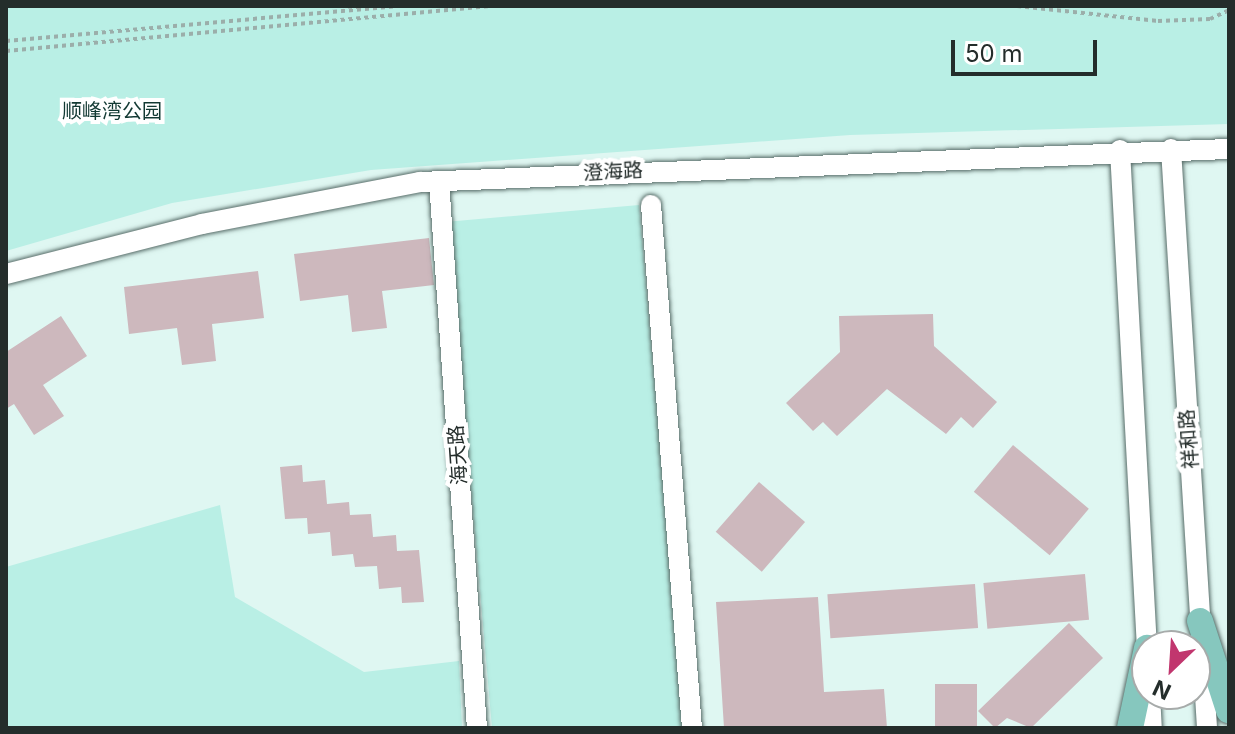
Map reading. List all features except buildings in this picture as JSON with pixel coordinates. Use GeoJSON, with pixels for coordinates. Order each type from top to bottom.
{"type":"FeatureCollection","features":[{"type":"Feature","properties":{"kind":"main road"},"geometry":{"type":"LineString","coordinates":[[1200,621],[1229,710]]}},
{"type":"Feature","properties":{"kind":"street","name":"祥和路"},"geometry":{"type":"LineString","coordinates":[[1171,149],[1207,728]]}},
{"type":"Feature","properties":{"kind":"street","name":"澄海路"},"geometry":{"type":"LineString","coordinates":[[6,274],[202,224],[439,181],[1120,150],[1228,149]]}},
{"type":"Feature","properties":{"kind":"street"},"geometry":{"type":"LineString","coordinates":[[1120,150],[1146,630]]}},
{"type":"Feature","properties":{"kind":"street","name":"海天路"},"geometry":{"type":"LineString","coordinates":[[439,181],[477,728]]}},
{"type":"Feature","properties":{"kind":"street"},"geometry":{"type":"LineString","coordinates":[[651,205],[692,728]]}},
{"type":"Feature","properties":{"kind":"path"},"geometry":{"type":"LineString","coordinates":[[6,41],[396,6]]}},
{"type":"Feature","properties":{"kind":"path"},"geometry":{"type":"LineString","coordinates":[[6,51],[493,6]]}},
{"type":"Feature","properties":{"kind":"path"},"geometry":{"type":"LineString","coordinates":[[1017,6],[1158,21],[1210,19],[1229,8]]}},
{"type":"Feature","properties":{"kind":"path"},"geometry":{"type":"LineString","coordinates":[[1128,6],[1229,8]]}},
{"type":"Feature","properties":{"kind":"green space","name":"顺峰湾公园"},"geometry":{"type":"Polygon","coordinates":[[[6,6],[1229,6],[1229,124],[850,135],[371,170],[172,203],[6,251],[6,6]]]}},
{"type":"Feature","properties":{"kind":"green space"},"geometry":{"type":"Polygon","coordinates":[[[639,205],[685,728],[492,728],[448,222],[639,205]]]}},
{"type":"Feature","properties":{"kind":"green space"},"geometry":{"type":"Polygon","coordinates":[[[220,505],[235,597],[364,672],[459,661],[462,728],[6,728],[6,567],[220,505]]]}}]}
